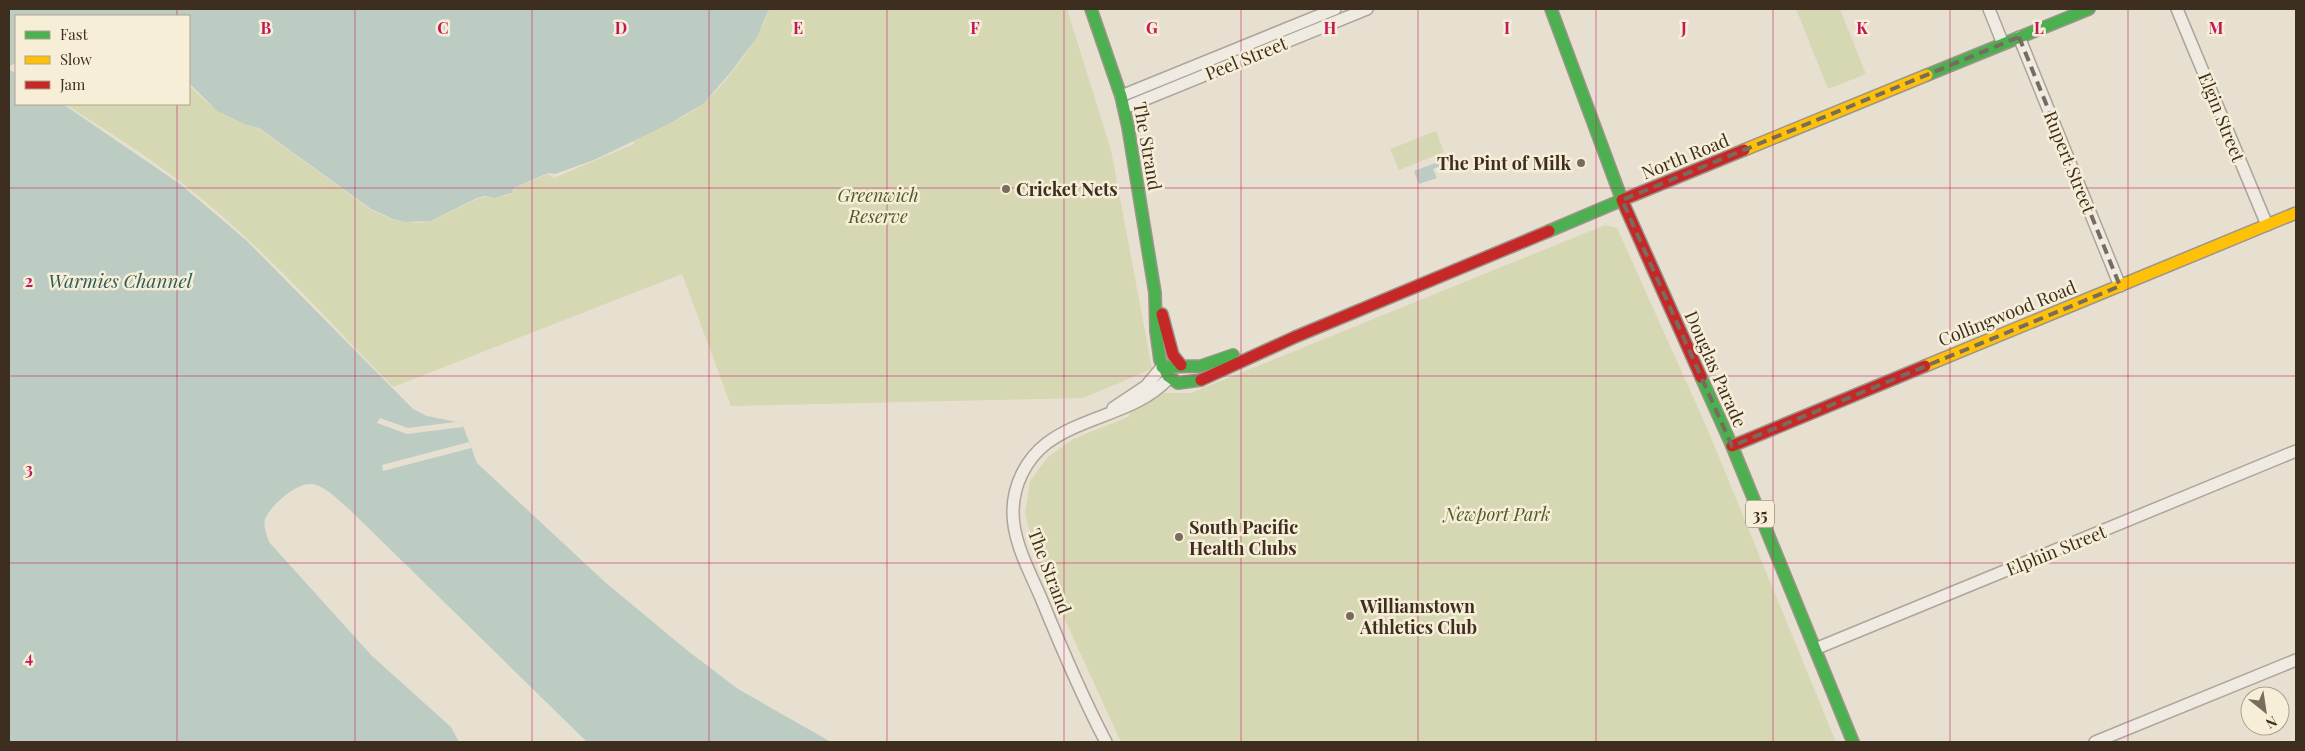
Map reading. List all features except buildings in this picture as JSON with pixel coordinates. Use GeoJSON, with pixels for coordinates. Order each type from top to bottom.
{"type":"FeatureCollection","features":[{"type":"Feature","properties":{"kind":"street","name":"The Strand"},"geometry":{"type":"LineString","coordinates":[[1091,9],[1121,96],[1155,293],[1174,355],[1181,365],[1156,390],[1141,401],[1064,432],[1048,443],[1033,457],[1019,481],[1013,512],[1016,535],[1020,547],[1077,684],[1106,742]]}},
{"type":"Feature","properties":{"kind":"street","name":"Peel Street"},"geometry":{"type":"LineString","coordinates":[[1121,96],[1335,9]]}},
{"type":"Feature","properties":{"kind":"street","name":"Peel Street"},"geometry":{"type":"LineString","coordinates":[[1124,108],[1367,9]]}},
{"type":"Feature","properties":{"kind":"street","name":"Douglas Parade"},"geometry":{"type":"LineString","coordinates":[[1551,9],[1622,200],[1732,446],[1853,742]]}},
{"type":"Feature","properties":{"kind":"street"},"geometry":{"type":"LineString","coordinates":[[1989,9],[2003,44]]}},
{"type":"Feature","properties":{"kind":"street","name":"North Road"},"geometry":{"type":"LineString","coordinates":[[1169,378],[1183,384],[1196,382],[1295,337],[1622,200],[2090,9]]}},
{"type":"Feature","properties":{"kind":"street","name":"Elgin Street"},"geometry":{"type":"LineString","coordinates":[[2177,9],[2267,225]]}},
{"type":"Feature","properties":{"kind":"street","name":"Rupert Street"},"geometry":{"type":"LineString","coordinates":[[2020,37],[2120,286]]}},
{"type":"Feature","properties":{"kind":"street","name":"Collingwood Road"},"geometry":{"type":"LineString","coordinates":[[1732,446],[2296,213]]}},
{"type":"Feature","properties":{"kind":"street","name":"The Strand"},"geometry":{"type":"LineString","coordinates":[[1155,293],[1156,337],[1162,367],[1169,378]]}},
{"type":"Feature","properties":{"kind":"street","name":"North Road"},"geometry":{"type":"LineString","coordinates":[[1181,365],[1201,366],[1295,337]]}},
{"type":"Feature","properties":{"kind":"street"},"geometry":{"type":"LineString","coordinates":[[1162,367],[1181,365]]}},
{"type":"Feature","properties":{"kind":"street","name":"The Strand"},"geometry":{"type":"LineString","coordinates":[[1101,416],[1146,386],[1162,367]]}},
{"type":"Feature","properties":{"kind":"street","name":"Elphin Street"},"geometry":{"type":"LineString","coordinates":[[1815,649],[2296,452]]}},
{"type":"Feature","properties":{"kind":"street"},"geometry":{"type":"LineString","coordinates":[[2095,742],[2296,660]]}},
{"type":"Feature","properties":{"kind":"highlighted area"},"geometry":{"type":"Polygon","coordinates":[[[2019,37],[2120,286],[1732,446],[1622,200],[2019,37]]]}},
{"type":"Feature","properties":{"kind":"green space","name":"Greenwich Reserve"},"geometry":{"type":"Polygon","coordinates":[[[769,9],[1067,9],[1111,150],[1152,369],[1083,398],[731,406],[682,274],[393,387],[291,281],[238,230],[182,183],[124,142],[67,105],[190,105],[190,86],[220,112],[237,121],[258,128],[371,210],[394,220],[418,223],[432,221],[477,199],[512,194],[515,188],[548,174],[554,178],[634,144],[634,141],[685,115],[701,105],[720,87],[741,61],[765,20],[769,9]]]}},
{"type":"Feature","properties":{"kind":"green space"},"geometry":{"type":"Polygon","coordinates":[[[1796,9],[1840,9],[1866,74],[1828,89],[1796,9]]]}},
{"type":"Feature","properties":{"kind":"green space"},"geometry":{"type":"Polygon","coordinates":[[[1436,131],[1444,152],[1399,170],[1390,149],[1436,131]]]}},
{"type":"Feature","properties":{"kind":"green space","name":"Newport Park"},"geometry":{"type":"Polygon","coordinates":[[[1605,225],[1617,228],[1707,428],[1836,742],[1121,742],[1038,561],[1025,514],[1030,481],[1048,457],[1073,439],[1128,417],[1131,411],[1164,393],[1191,393],[1605,225]]]}},
{"type":"Feature","properties":{"kind":"water"},"geometry":{"type":"Polygon","coordinates":[[[9,9],[769,9],[757,37],[731,72],[703,104],[669,124],[594,160],[555,174],[548,173],[514,188],[512,193],[494,198],[485,196],[477,198],[431,221],[405,222],[371,209],[259,128],[244,124],[217,111],[190,84],[190,15],[15,15],[15,63],[9,66],[9,9]]]}},
{"type":"Feature","properties":{"kind":"water","name":"Warmies Channel"},"geometry":{"type":"Polygon","coordinates":[[[9,69],[15,73],[15,105],[64,105],[180,184],[246,240],[413,409],[427,416],[462,423],[477,463],[606,583],[688,651],[738,689],[831,742],[587,742],[337,498],[321,487],[305,484],[285,496],[268,514],[264,525],[269,542],[372,656],[451,727],[459,742],[9,742],[9,69]]]}},
{"type":"Feature","properties":{"kind":"water"},"geometry":{"type":"Polygon","coordinates":[[[1438,162],[1440,166],[1433,169],[1437,178],[1419,184],[1414,171],[1438,162]]]}},
{"type":"Feature","properties":{"kind":"pier"},"geometry":{"type":"Polygon","coordinates":[[[380,418],[408,428],[455,422],[462,423],[463,427],[407,434],[377,423],[380,418]]]}},
{"type":"Feature","properties":{"kind":"pier"},"geometry":{"type":"Polygon","coordinates":[[[469,442],[471,448],[383,471],[382,465],[469,442]]]}},
{"type":"Feature","properties":{"kind":"traffic: fast"},"geometry":{"type":"LineString","coordinates":[[1091,9],[1121,96],[1128,127],[1155,293],[1156,331],[1160,360],[1168,376],[1178,383],[1201,380]]}},
{"type":"Feature","properties":{"kind":"traffic: fast"},"geometry":{"type":"LineString","coordinates":[[1549,231],[1622,200],[1551,9]]}},
{"type":"Feature","properties":{"kind":"traffic: fast"},"geometry":{"type":"LineString","coordinates":[[1927,75],[2089,9]]}},
{"type":"Feature","properties":{"kind":"traffic: fast"},"geometry":{"type":"LineString","coordinates":[[1162,367],[1201,366],[1233,355]]}},
{"type":"Feature","properties":{"kind":"traffic: fast"},"geometry":{"type":"LineString","coordinates":[[1701,377],[1732,446],[1853,742]]}},
{"type":"Feature","properties":{"kind":"traffic: slow"},"geometry":{"type":"LineString","coordinates":[[1744,150],[1927,75]]}},
{"type":"Feature","properties":{"kind":"traffic: slow"},"geometry":{"type":"LineString","coordinates":[[1925,366],[2296,213]]}},
{"type":"Feature","properties":{"kind":"traffic: jam"},"geometry":{"type":"LineString","coordinates":[[1701,377],[1622,200],[1744,150]]}},
{"type":"Feature","properties":{"kind":"traffic: jam"},"geometry":{"type":"LineString","coordinates":[[1201,380],[1295,337],[1549,231]]}},
{"type":"Feature","properties":{"kind":"traffic: jam"},"geometry":{"type":"LineString","coordinates":[[1162,314],[1173,355],[1181,365]]}},
{"type":"Feature","properties":{"kind":"traffic: jam"},"geometry":{"type":"LineString","coordinates":[[1732,446],[1925,366]]}},
{"type":"Feature","properties":{"kind":"place","name":"The Pint of Milk"},"geometry":{"type":"Point","coordinates":[1581,163]}},
{"type":"Feature","properties":{"kind":"place","name":"Cricket Nets"},"geometry":{"type":"Point","coordinates":[1006,189]}},
{"type":"Feature","properties":{"kind":"place","name":"South Pacific Health Clubs"},"geometry":{"type":"Point","coordinates":[1179,537]}},
{"type":"Feature","properties":{"kind":"place","name":"Williamstown Athletics Club"},"geometry":{"type":"Point","coordinates":[1350,616]}}]}
